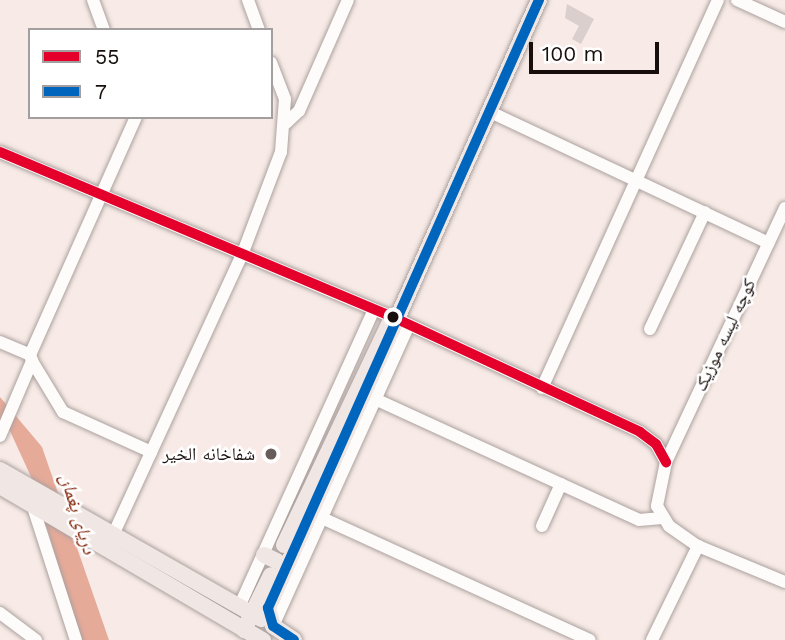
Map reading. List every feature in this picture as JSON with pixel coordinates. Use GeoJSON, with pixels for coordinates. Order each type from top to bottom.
{"type":"FeatureCollection","features":[{"type":"Feature","properties":{"kind":"main road"},"geometry":{"type":"LineString","coordinates":[[273,626],[268,608],[285,585],[389,358],[400,316],[538,0]]}},
{"type":"Feature","properties":{"kind":"main road"},"geometry":{"type":"LineString","coordinates":[[242,635],[246,610],[358,365],[400,316]]}},
{"type":"Feature","properties":{"kind":"main road"},"geometry":{"type":"LineString","coordinates":[[0,470],[32,497]]}},
{"type":"Feature","properties":{"kind":"main road"},"geometry":{"type":"LineString","coordinates":[[0,486],[32,497],[78,523],[242,635],[263,640]]}},
{"type":"Feature","properties":{"kind":"main road"},"geometry":{"type":"LineString","coordinates":[[78,523],[113,535],[294,640]]}},
{"type":"Feature","properties":{"kind":"street"},"geometry":{"type":"LineString","coordinates":[[93,0],[103,28]]}},
{"type":"Feature","properties":{"kind":"street"},"geometry":{"type":"LineString","coordinates":[[248,0],[258,28]]}},
{"type":"Feature","properties":{"kind":"street"},"geometry":{"type":"LineString","coordinates":[[286,123],[299,111],[348,0]]}},
{"type":"Feature","properties":{"kind":"street"},"geometry":{"type":"LineString","coordinates":[[542,388],[639,180],[718,0]]}},
{"type":"Feature","properties":{"kind":"street"},"geometry":{"type":"LineString","coordinates":[[737,0],[767,6],[785,22]]}},
{"type":"Feature","properties":{"kind":"street"},"geometry":{"type":"LineString","coordinates":[[113,535],[242,255],[281,152],[286,123],[285,99],[273,68]]}},
{"type":"Feature","properties":{"kind":"street"},"geometry":{"type":"LineString","coordinates":[[488,111],[769,243]]}},
{"type":"Feature","properties":{"kind":"street"},"geometry":{"type":"LineString","coordinates":[[2,430],[14,408],[31,358],[135,119]]}},
{"type":"Feature","properties":{"kind":"street"},"geometry":{"type":"LineString","coordinates":[[0,152],[374,310],[400,316],[542,388],[639,432],[656,444],[666,462]]}},
{"type":"Feature","properties":{"kind":"street","name":"کوچه لیسه موزیک"},"geometry":{"type":"LineString","coordinates":[[662,518],[659,484],[666,462],[785,208]]}},
{"type":"Feature","properties":{"kind":"street"},"geometry":{"type":"LineString","coordinates":[[650,329],[705,212]]}},
{"type":"Feature","properties":{"kind":"street"},"geometry":{"type":"LineString","coordinates":[[358,365],[374,310]]}},
{"type":"Feature","properties":{"kind":"street"},"geometry":{"type":"LineString","coordinates":[[0,342],[31,358],[63,412],[151,452]]}},
{"type":"Feature","properties":{"kind":"street"},"geometry":{"type":"LineString","coordinates":[[285,585],[323,518],[375,399],[389,358]]}},
{"type":"Feature","properties":{"kind":"street"},"geometry":{"type":"LineString","coordinates":[[375,399],[639,520],[662,518],[698,546],[785,582]]}},
{"type":"Feature","properties":{"kind":"street"},"geometry":{"type":"LineString","coordinates":[[542,526],[561,484]]}},
{"type":"Feature","properties":{"kind":"street"},"geometry":{"type":"LineString","coordinates":[[32,497],[76,640]]}},
{"type":"Feature","properties":{"kind":"street"},"geometry":{"type":"LineString","coordinates":[[323,518],[590,640]]}},
{"type":"Feature","properties":{"kind":"street"},"geometry":{"type":"LineString","coordinates":[[652,640],[698,546]]}},
{"type":"Feature","properties":{"kind":"street"},"geometry":{"type":"LineString","coordinates":[[0,613],[29,638]]}},
{"type":"Feature","properties":{"kind":"shaded area"},"geometry":{"type":"Polygon","coordinates":[[[0,397],[42,447],[109,640],[81,640],[32,479],[10,431],[0,422],[0,397]]]}},
{"type":"Feature","properties":{"kind":"building"},"geometry":{"type":"Polygon","coordinates":[[[567,4],[594,19],[581,44],[572,39],[579,26],[565,18],[567,4]]]}},
{"type":"Feature","properties":{"kind":"transit line","name":"7"},"geometry":{"type":"LineString","coordinates":[[294,640],[273,626],[268,608],[539,0]]}},
{"type":"Feature","properties":{"kind":"transit line","name":"55"},"geometry":{"type":"LineString","coordinates":[[0,152],[397,319],[640,432],[656,444],[666,462]]}},
{"type":"Feature","properties":{"kind":"place","name":"شفاخانه الخیر"},"geometry":{"type":"Point","coordinates":[271,454]}},
{"type":"Feature","properties":{"kind":"water label","name":"دریای پغمان"},"geometry":{"type":"Point","coordinates":[78,514]}}]}
